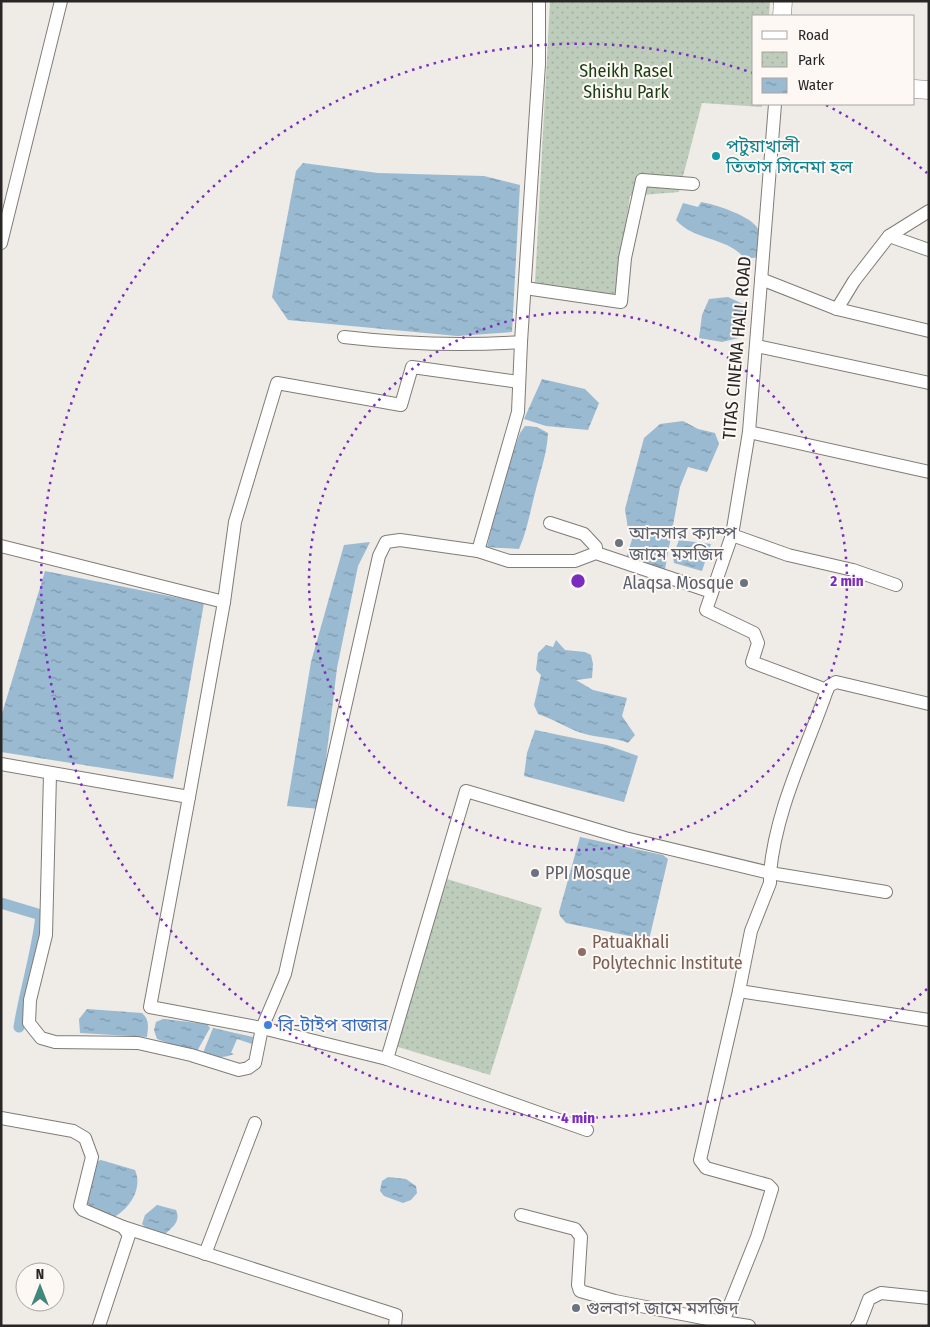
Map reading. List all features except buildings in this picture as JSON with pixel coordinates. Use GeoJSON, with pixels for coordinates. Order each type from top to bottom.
{"type":"FeatureCollection","features":[{"type":"Feature","properties":{"kind":"main road"},"geometry":{"type":"LineString","coordinates":[[782,15],[783,1]]}},
{"type":"Feature","properties":{"kind":"main road"},"geometry":{"type":"LineString","coordinates":[[915,89],[929,90]]}},
{"type":"Feature","properties":{"kind":"street"},"geometry":{"type":"LineString","coordinates":[[1,243],[61,1]]}},
{"type":"Feature","properties":{"kind":"street"},"geometry":{"type":"LineString","coordinates":[[478,550],[518,412],[518,382],[539,64],[538,1]]}},
{"type":"Feature","properties":{"kind":"street","name":"TITAS CINEMA HALL ROAD"},"geometry":{"type":"LineString","coordinates":[[775,105],[749,432],[732,535],[706,610],[754,633],[758,643],[752,662],[827,690]]}},
{"type":"Feature","properties":{"kind":"street"},"geometry":{"type":"LineString","coordinates":[[525,288],[621,302],[625,258],[642,180],[692,184]]}},
{"type":"Feature","properties":{"kind":"street"},"geometry":{"type":"LineString","coordinates":[[837,309],[854,281],[889,236],[929,211]]}},
{"type":"Feature","properties":{"kind":"street"},"geometry":{"type":"LineString","coordinates":[[889,236],[911,246],[929,250]]}},
{"type":"Feature","properties":{"kind":"street"},"geometry":{"type":"LineString","coordinates":[[761,279],[837,309],[929,331]]}},
{"type":"Feature","properties":{"kind":"street"},"geometry":{"type":"LineString","coordinates":[[344,337],[392,343],[479,345],[521,342]]}},
{"type":"Feature","properties":{"kind":"street"},"geometry":{"type":"LineString","coordinates":[[757,346],[929,383]]}},
{"type":"Feature","properties":{"kind":"street"},"geometry":{"type":"LineString","coordinates":[[518,382],[412,367],[402,404],[277,383],[235,522],[224,602],[150,1007],[262,1028],[388,1059],[587,1130]]}},
{"type":"Feature","properties":{"kind":"street"},"geometry":{"type":"LineString","coordinates":[[749,432],[929,472]]}},
{"type":"Feature","properties":{"kind":"street"},"geometry":{"type":"LineString","coordinates":[[550,523],[584,534],[596,547],[596,553]]}},
{"type":"Feature","properties":{"kind":"street"},"geometry":{"type":"LineString","coordinates":[[732,535],[788,555],[853,570],[896,586]]}},
{"type":"Feature","properties":{"kind":"street"},"geometry":{"type":"LineString","coordinates":[[50,774],[46,935],[30,1000],[29,1023],[41,1038],[54,1042],[138,1043],[191,1055],[239,1070],[248,1068],[255,1063],[262,1028],[285,974],[379,556],[386,542],[400,540],[478,550],[509,561],[575,562],[596,553],[712,592]]}},
{"type":"Feature","properties":{"kind":"street"},"geometry":{"type":"LineString","coordinates":[[1,546],[224,602]]}},
{"type":"Feature","properties":{"kind":"street"},"geometry":{"type":"LineString","coordinates":[[723,1322],[757,1237],[772,1189],[768,1185],[706,1168],[700,1160],[751,931],[770,883],[772,850],[784,804],[829,686],[836,682],[929,704]]}},
{"type":"Feature","properties":{"kind":"street"},"geometry":{"type":"LineString","coordinates":[[1,764],[189,797]]}},
{"type":"Feature","properties":{"kind":"street"},"geometry":{"type":"LineString","coordinates":[[388,1059],[466,791],[625,838],[770,873],[886,892]]}},
{"type":"Feature","properties":{"kind":"street"},"geometry":{"type":"LineString","coordinates":[[738,991],[929,1020]]}},
{"type":"Feature","properties":{"kind":"street"},"geometry":{"type":"LineString","coordinates":[[1,1118],[81,1133],[86,1138],[92,1157],[80,1206],[83,1210],[123,1227],[396,1316],[395,1326]]}},
{"type":"Feature","properties":{"kind":"street"},"geometry":{"type":"LineString","coordinates":[[205,1254],[256,1123]]}},
{"type":"Feature","properties":{"kind":"street"},"geometry":{"type":"LineString","coordinates":[[521,1215],[575,1229],[581,1237],[578,1285],[580,1291],[615,1301],[749,1326]]}},
{"type":"Feature","properties":{"kind":"street"},"geometry":{"type":"LineString","coordinates":[[99,1326],[129,1235],[123,1227]]}},
{"type":"Feature","properties":{"kind":"street"},"geometry":{"type":"LineString","coordinates":[[857,1326],[869,1299],[881,1293],[929,1298]]}},
{"type":"Feature","properties":{"kind":"green space","name":"Sheikh Rasel Shishu Park"},"geometry":{"type":"Polygon","coordinates":[[[550,1],[770,1],[769,15],[752,15],[752,105],[762,105],[762,107],[702,103],[679,192],[630,196],[617,296],[535,283],[550,1]]]}},
{"type":"Feature","properties":{"kind":"green space"},"geometry":{"type":"Polygon","coordinates":[[[447,879],[542,908],[490,1075],[395,1046],[447,879]]]}},
{"type":"Feature","properties":{"kind":"water"},"geometry":{"type":"Polygon","coordinates":[[[303,163],[378,173],[484,176],[520,185],[512,332],[457,336],[288,320],[272,297],[296,171],[303,163]]]}},
{"type":"Feature","properties":{"kind":"water"},"geometry":{"type":"Polygon","coordinates":[[[701,202],[732,211],[754,224],[758,229],[759,257],[745,259],[730,247],[692,232],[676,220],[683,203],[698,207],[701,202]]]}},
{"type":"Feature","properties":{"kind":"water"},"geometry":{"type":"Polygon","coordinates":[[[728,297],[743,304],[746,320],[739,338],[722,342],[699,338],[702,315],[709,299],[728,297]]]}},
{"type":"Feature","properties":{"kind":"water"},"geometry":{"type":"Polygon","coordinates":[[[542,379],[585,389],[599,403],[588,430],[546,426],[524,419],[542,379]]]}},
{"type":"Feature","properties":{"kind":"water"},"geometry":{"type":"Polygon","coordinates":[[[683,421],[698,429],[715,433],[719,444],[707,472],[688,467],[680,487],[665,569],[659,570],[626,559],[633,536],[628,529],[625,509],[644,438],[660,424],[683,421]]]}},
{"type":"Feature","properties":{"kind":"water"},"geometry":{"type":"Polygon","coordinates":[[[525,426],[537,427],[548,433],[545,456],[524,535],[519,549],[487,547],[502,484],[520,433],[525,426]]]}},
{"type":"Feature","properties":{"kind":"water"},"geometry":{"type":"Polygon","coordinates":[[[679,540],[711,544],[702,571],[674,563],[673,556],[679,540]]]}},
{"type":"Feature","properties":{"kind":"water"},"geometry":{"type":"Polygon","coordinates":[[[370,542],[358,566],[337,668],[320,809],[287,806],[311,662],[344,545],[370,542]]]}},
{"type":"Feature","properties":{"kind":"water"},"geometry":{"type":"Polygon","coordinates":[[[45,571],[204,603],[173,779],[1,752],[1,717],[45,571]]]}},
{"type":"Feature","properties":{"kind":"water"},"geometry":{"type":"Polygon","coordinates":[[[556,640],[565,650],[585,652],[591,655],[593,664],[592,678],[576,680],[593,690],[627,698],[622,716],[635,735],[628,743],[582,733],[538,714],[534,705],[541,675],[536,670],[538,653],[546,645],[553,647],[556,640]]]}},
{"type":"Feature","properties":{"kind":"water"},"geometry":{"type":"Polygon","coordinates":[[[535,730],[607,745],[638,756],[624,802],[524,776],[527,753],[535,730]]]}},
{"type":"Feature","properties":{"kind":"water"},"geometry":{"type":"Polygon","coordinates":[[[580,837],[663,855],[668,859],[649,940],[566,923],[560,916],[559,912],[580,837]]]}},
{"type":"Feature","properties":{"kind":"water"},"geometry":{"type":"Polygon","coordinates":[[[87,1009],[142,1013],[147,1021],[147,1037],[80,1033],[79,1019],[87,1009]]]}},
{"type":"Feature","properties":{"kind":"water"},"geometry":{"type":"Polygon","coordinates":[[[163,1019],[207,1024],[210,1028],[196,1053],[157,1039],[154,1030],[156,1022],[163,1019]]]}},
{"type":"Feature","properties":{"kind":"water"},"geometry":{"type":"Polygon","coordinates":[[[213,1028],[253,1037],[252,1044],[237,1039],[231,1053],[234,1054],[226,1057],[211,1056],[203,1053],[213,1028]]]}},
{"type":"Feature","properties":{"kind":"water"},"geometry":{"type":"Polygon","coordinates":[[[101,1160],[135,1170],[137,1177],[134,1197],[114,1217],[93,1210],[86,1201],[95,1162],[101,1160]]]}},
{"type":"Feature","properties":{"kind":"water"},"geometry":{"type":"Polygon","coordinates":[[[388,1177],[406,1179],[416,1186],[417,1193],[411,1200],[403,1203],[384,1196],[380,1191],[382,1181],[388,1177]]]}},
{"type":"Feature","properties":{"kind":"water"},"geometry":{"type":"Polygon","coordinates":[[[157,1205],[176,1210],[178,1217],[175,1224],[165,1234],[149,1231],[142,1224],[145,1215],[157,1205]]]}},
{"type":"Feature","properties":{"kind":"waterway"},"geometry":{"type":"LineString","coordinates":[[1,903],[41,915],[19,1027]]}},
{"type":"Feature","properties":{"kind":"place","name":"পটুয়াখালী তিতাস সিনেমা হল"},"geometry":{"type":"Point","coordinates":[716,156]}},
{"type":"Feature","properties":{"kind":"place","name":"আনসার ক্যাম্প জামে মসজিদ"},"geometry":{"type":"Point","coordinates":[619,543]}},
{"type":"Feature","properties":{"kind":"place","name":"Alaqsa Mosque"},"geometry":{"type":"Point","coordinates":[744,583]}},
{"type":"Feature","properties":{"kind":"place","name":"PPI Mosque"},"geometry":{"type":"Point","coordinates":[535,873]}},
{"type":"Feature","properties":{"kind":"place","name":"Patuakhali Polytechnic Institute"},"geometry":{"type":"Point","coordinates":[582,952]}},
{"type":"Feature","properties":{"kind":"place","name":"বি-টাইপ বাজার"},"geometry":{"type":"Point","coordinates":[268,1025]}},
{"type":"Feature","properties":{"kind":"place","name":"গুলবাগ জামে মসজিদ"},"geometry":{"type":"Point","coordinates":[576,1308]}}]}
